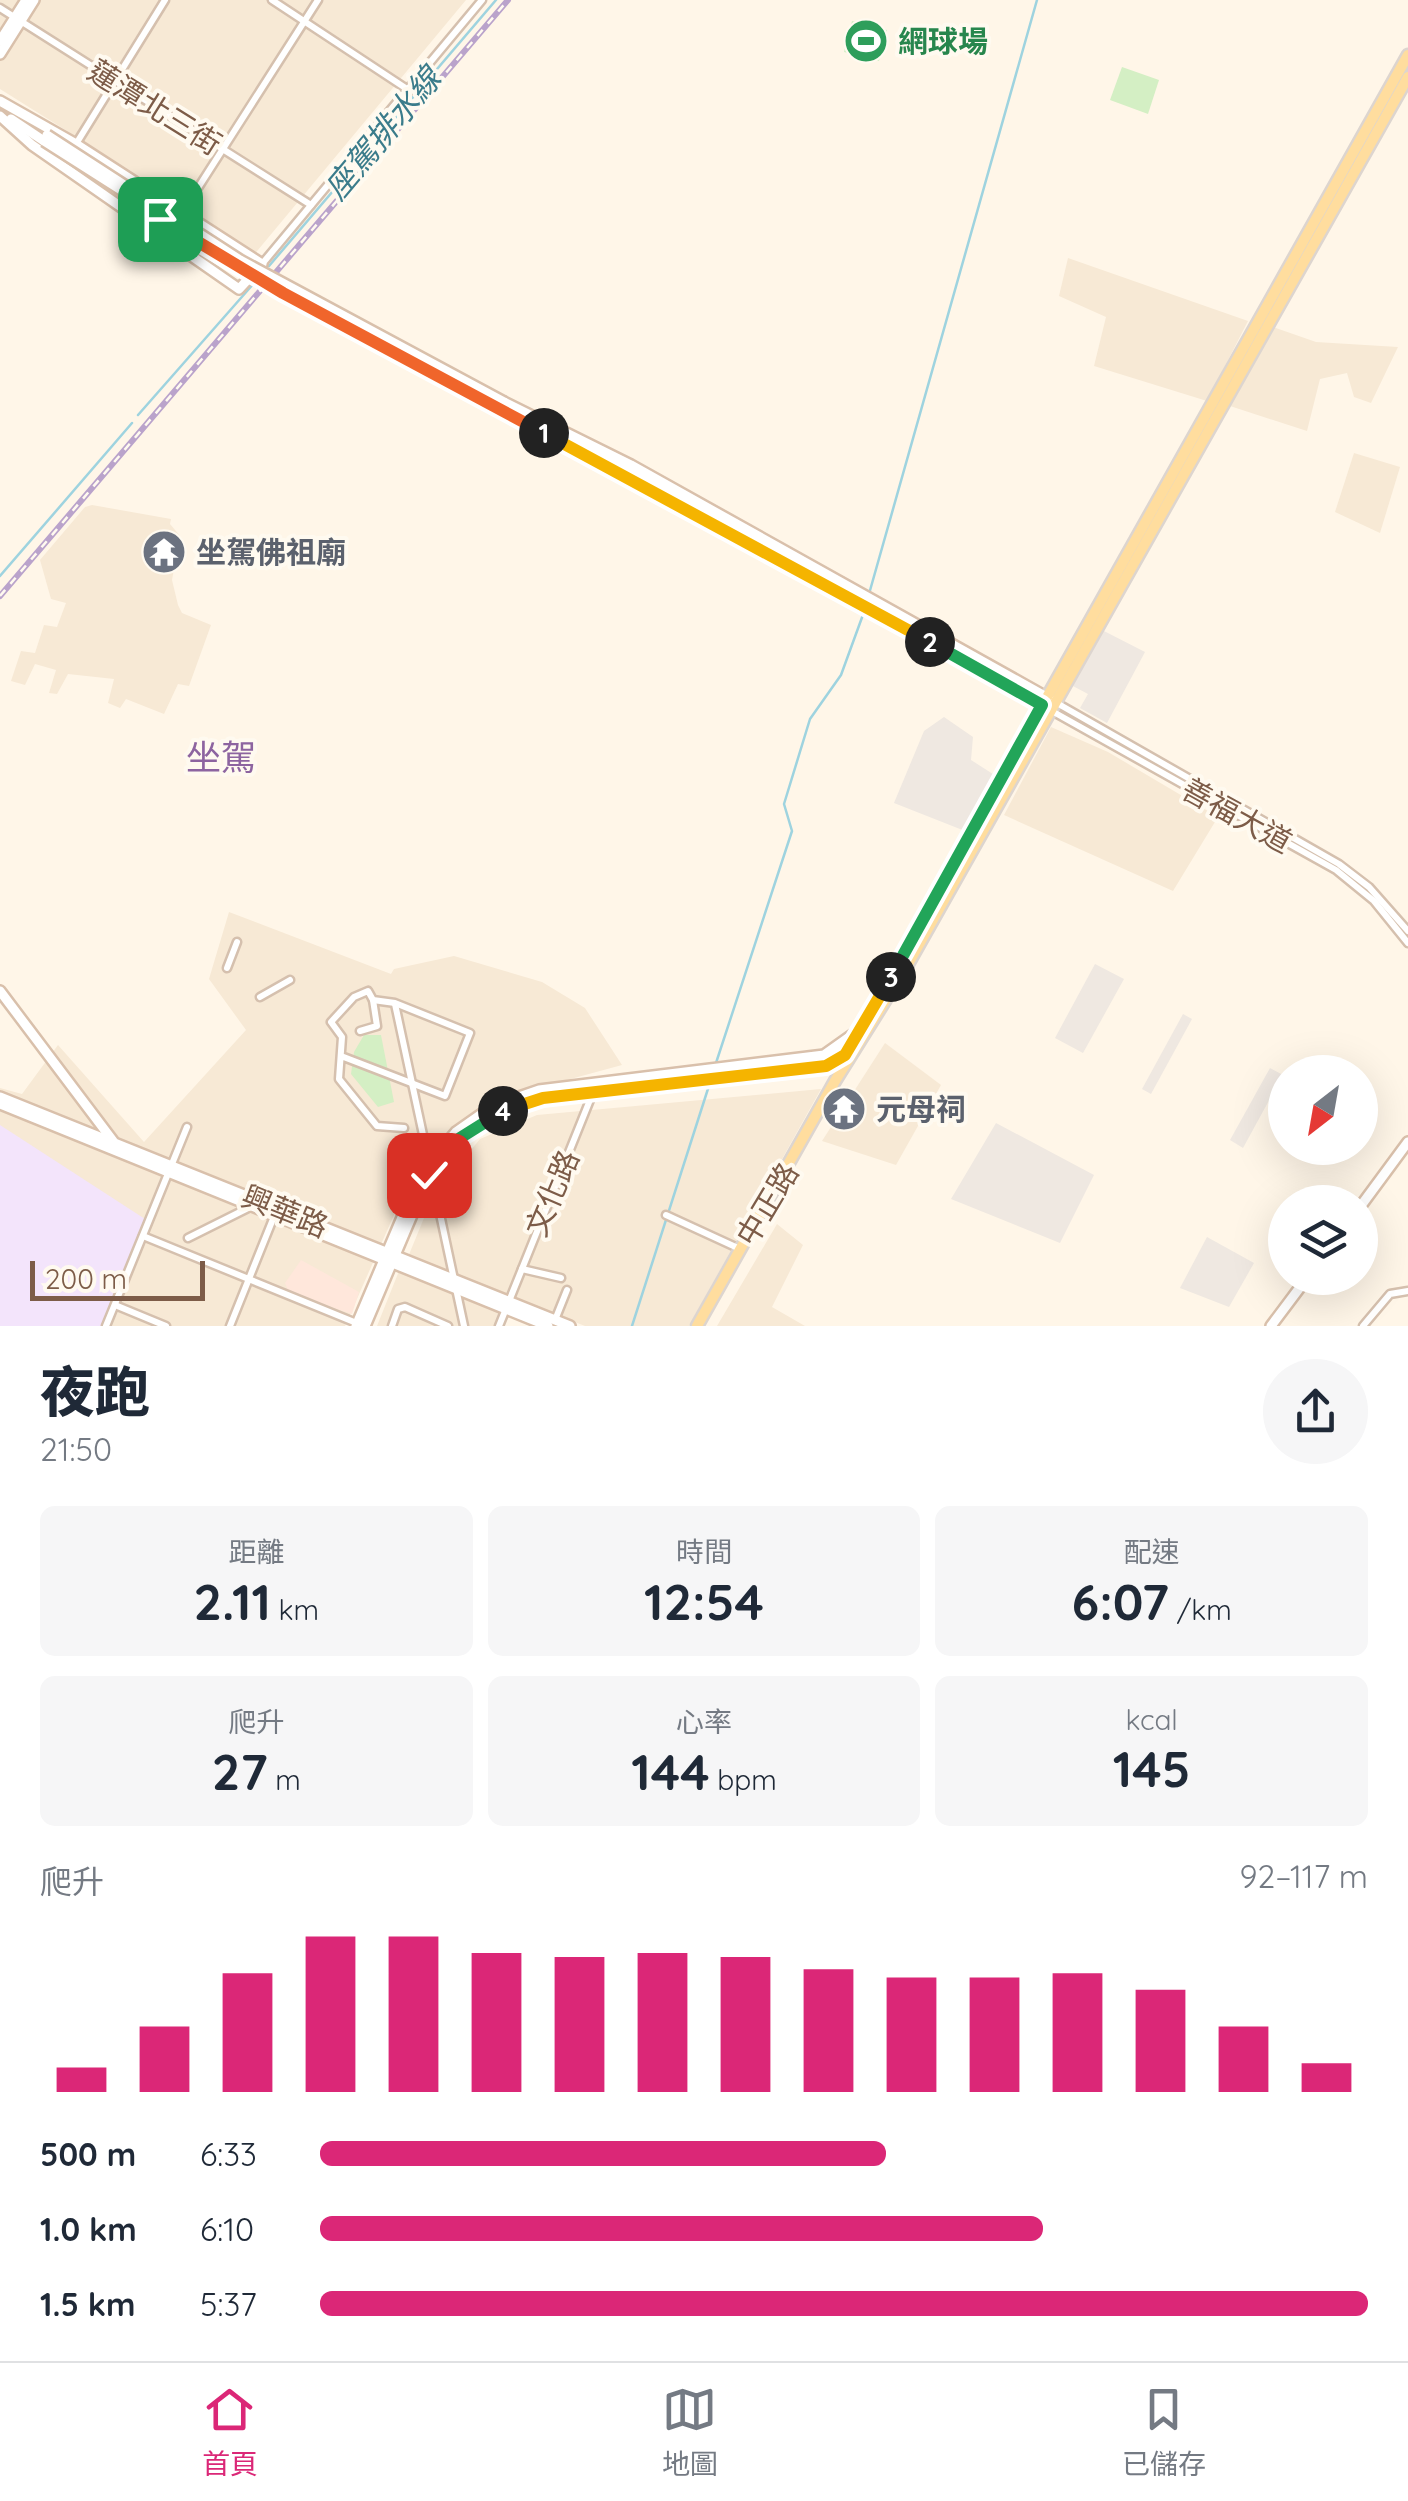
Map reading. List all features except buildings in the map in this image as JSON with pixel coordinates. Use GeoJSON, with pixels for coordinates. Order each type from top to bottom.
{"type":"FeatureCollection","features":[{"type":"Feature","properties":{"kind":"main road"},"geometry":{"type":"LineString","coordinates":[[1047,703],[1408,55]]}},
{"type":"Feature","properties":{"kind":"main road"},"geometry":{"type":"LineString","coordinates":[[1047,703],[1408,77]]}},
{"type":"Feature","properties":{"kind":"main road","name":"中正路"},"geometry":{"type":"LineString","coordinates":[[697,1326],[1047,703]]}},
{"type":"Feature","properties":{"kind":"main road","name":"中正路"},"geometry":{"type":"LineString","coordinates":[[835,1082],[845,1055],[865,1029]]}},
{"type":"Feature","properties":{"kind":"street"},"geometry":{"type":"LineString","coordinates":[[0,54],[26,0]]}},
{"type":"Feature","properties":{"kind":"street"},"geometry":{"type":"LineString","coordinates":[[0,41],[34,0]]}},
{"type":"Feature","properties":{"kind":"street"},"geometry":{"type":"LineString","coordinates":[[76,144],[164,0]]}},
{"type":"Feature","properties":{"kind":"street"},"geometry":{"type":"LineString","coordinates":[[272,0],[410,90]]}},
{"type":"Feature","properties":{"kind":"street"},"geometry":{"type":"LineString","coordinates":[[182,214],[318,0]]}},
{"type":"Feature","properties":{"kind":"street"},"geometry":{"type":"LineString","coordinates":[[0,114],[32,145],[239,289],[482,0]]}},
{"type":"Feature","properties":{"kind":"street","name":"蓮潭北三街"},"geometry":{"type":"LineString","coordinates":[[0,8],[311,205]]}},
{"type":"Feature","properties":{"kind":"street"},"geometry":{"type":"LineString","coordinates":[[0,102],[46,138]]}},
{"type":"Feature","properties":{"kind":"street"},"geometry":{"type":"LineString","coordinates":[[0,102],[76,144],[262,264]]}},
{"type":"Feature","properties":{"kind":"street"},"geometry":{"type":"LineString","coordinates":[[0,114],[46,138],[255,268],[503,406],[631,466],[1047,703]]}},
{"type":"Feature","properties":{"kind":"street","name":"善福大道"},"geometry":{"type":"LineString","coordinates":[[1047,703],[1339,864],[1369,887],[1408,931]]}},
{"type":"Feature","properties":{"kind":"street","name":"善福大道"},"geometry":{"type":"LineString","coordinates":[[1047,703],[1336,870],[1374,901],[1408,943]]}},
{"type":"Feature","properties":{"kind":"street"},"geometry":{"type":"LineString","coordinates":[[227,968],[237,942]]}},
{"type":"Feature","properties":{"kind":"street"},"geometry":{"type":"LineString","coordinates":[[260,997],[290,980]]}},
{"type":"Feature","properties":{"kind":"street"},"geometry":{"type":"LineString","coordinates":[[0,991],[115,1143]]}},
{"type":"Feature","properties":{"kind":"street"},"geometry":{"type":"LineString","coordinates":[[360,1031],[377,1026],[368,991],[354,997],[331,1022],[342,1037],[338,1078],[376,1126],[404,1128]]}},
{"type":"Feature","properties":{"kind":"street"},"geometry":{"type":"LineString","coordinates":[[341,1056],[446,1096],[470,1033],[395,1003],[373,1000]]}},
{"type":"Feature","properties":{"kind":"street"},"geometry":{"type":"LineString","coordinates":[[395,1003],[462,1324]]}},
{"type":"Feature","properties":{"kind":"street"},"geometry":{"type":"LineString","coordinates":[[710,1075],[824,1055],[865,1029]]}},
{"type":"Feature","properties":{"kind":"street"},"geometry":{"type":"LineString","coordinates":[[142,1236],[362,1325],[387,1257],[428,1170],[460,1138],[497,1114],[543,1098],[594,1088],[826,1066],[845,1055]]}},
{"type":"Feature","properties":{"kind":"street","name":"文化路"},"geometry":{"type":"LineString","coordinates":[[498,1326],[594,1088]]}},
{"type":"Feature","properties":{"kind":"street","name":"興華路"},"geometry":{"type":"LineString","coordinates":[[0,1101],[115,1143],[252,1206],[276,1212]]}},
{"type":"Feature","properties":{"kind":"street","name":"興華路"},"geometry":{"type":"LineString","coordinates":[[0,1101],[507,1306],[570,1326]]}},
{"type":"Feature","properties":{"kind":"street"},"geometry":{"type":"LineString","coordinates":[[106,1326],[188,1127]]}},
{"type":"Feature","properties":{"kind":"street"},"geometry":{"type":"LineString","coordinates":[[1376,1185],[1408,1142]]}},
{"type":"Feature","properties":{"kind":"street"},"geometry":{"type":"LineString","coordinates":[[188,1238],[252,1206]]}},
{"type":"Feature","properties":{"kind":"street"},"geometry":{"type":"LineString","coordinates":[[230,1326],[276,1212]]}},
{"type":"Feature","properties":{"kind":"street"},"geometry":{"type":"LineString","coordinates":[[666,1215],[740,1249]]}},
{"type":"Feature","properties":{"kind":"street"},"geometry":{"type":"LineString","coordinates":[[522,1270],[561,1278]]}},
{"type":"Feature","properties":{"kind":"street"},"geometry":{"type":"LineString","coordinates":[[551,1323],[567,1290]]}},
{"type":"Feature","properties":{"kind":"street"},"geometry":{"type":"LineString","coordinates":[[1362,1326],[1390,1294],[1408,1291]]}},
{"type":"Feature","properties":{"kind":"street"},"geometry":{"type":"LineString","coordinates":[[1271,1326],[1294,1295]]}},
{"type":"Feature","properties":{"kind":"street"},"geometry":{"type":"LineString","coordinates":[[114,1305],[166,1326]]}},
{"type":"Feature","properties":{"kind":"street"},"geometry":{"type":"LineString","coordinates":[[392,1326],[398,1309],[404,1307],[448,1326]]}},
{"type":"Feature","properties":{"kind":"shaded area"},"geometry":{"type":"Polygon","coordinates":[[[0,0],[466,0],[253,256],[194,219],[179,201],[0,89],[0,0]]]}},
{"type":"Feature","properties":{"kind":"shaded area"},"geometry":{"type":"Polygon","coordinates":[[[1068,258],[1248,321],[1207,401],[1094,366],[1106,317],[1059,296],[1068,258]]]}},
{"type":"Feature","properties":{"kind":"shaded area"},"geometry":{"type":"Polygon","coordinates":[[[1273,327],[1316,342],[1398,347],[1371,403],[1354,397],[1347,373],[1320,379],[1307,431],[1230,406],[1273,327]]]}},
{"type":"Feature","properties":{"kind":"shaded area"},"geometry":{"type":"Polygon","coordinates":[[[1354,453],[1400,467],[1380,533],[1335,512],[1354,453]]]}},
{"type":"Feature","properties":{"kind":"shaded area"},"geometry":{"type":"Polygon","coordinates":[[[85,507],[171,519],[170,524],[180,536],[172,580],[178,605],[182,613],[211,625],[189,686],[178,684],[164,714],[126,699],[120,708],[108,703],[114,679],[68,674],[57,694],[49,693],[56,670],[35,664],[25,685],[11,681],[21,651],[35,653],[44,625],[57,627],[66,603],[51,599],[40,560],[85,507]]]}},
{"type":"Feature","properties":{"kind":"shaded area"},"geometry":{"type":"Polygon","coordinates":[[[1102,630],[1145,652],[1107,723],[1080,708],[1088,694],[1071,685],[1102,630]]]}},
{"type":"Feature","properties":{"kind":"shaded area"},"geometry":{"type":"Polygon","coordinates":[[[944,717],[973,737],[971,760],[996,776],[965,831],[894,803],[924,731],[944,717]]]}},
{"type":"Feature","properties":{"kind":"shaded area"},"geometry":{"type":"Polygon","coordinates":[[[1051,727],[1108,752],[1218,817],[1173,891],[1004,815],[1051,727]]]}},
{"type":"Feature","properties":{"kind":"shaded area"},"geometry":{"type":"Polygon","coordinates":[[[229,912],[391,974],[394,969],[454,956],[542,982],[585,1008],[622,1065],[493,1100],[444,1135],[405,1190],[345,1326],[0,1326],[0,1088],[22,1094],[58,1045],[144,1142],[246,1030],[209,979],[229,912]]]}},
{"type":"Feature","properties":{"kind":"shaded area"},"geometry":{"type":"Polygon","coordinates":[[[1095,964],[1124,979],[1083,1053],[1055,1038],[1095,964]]]}},
{"type":"Feature","properties":{"kind":"shaded area"},"geometry":{"type":"Polygon","coordinates":[[[1183,1014],[1192,1019],[1151,1094],[1142,1089],[1183,1014]]]}},
{"type":"Feature","properties":{"kind":"shaded area"},"geometry":{"type":"Polygon","coordinates":[[[885,1043],[941,1085],[896,1165],[822,1141],[885,1043]]]}},
{"type":"Feature","properties":{"kind":"shaded area"},"geometry":{"type":"Polygon","coordinates":[[[1268,1072],[1268,1102],[1243,1148],[1230,1140],[1268,1072]]]}},
{"type":"Feature","properties":{"kind":"shaded area"},"geometry":{"type":"Polygon","coordinates":[[[821,1089],[689,1326],[585,1326],[408,1257],[433,1196],[480,1139],[537,1115],[821,1089]]]}},
{"type":"Feature","properties":{"kind":"shaded area"},"geometry":{"type":"Polygon","coordinates":[[[996,1123],[1094,1175],[1060,1243],[951,1199],[996,1123]]]}},
{"type":"Feature","properties":{"kind":"shaded area"},"geometry":{"type":"Polygon","coordinates":[[[0,1125],[145,1219],[102,1326],[0,1326],[0,1125]]]}},
{"type":"Feature","properties":{"kind":"shaded area"},"geometry":{"type":"Polygon","coordinates":[[[777,1224],[803,1245],[772,1307],[805,1326],[717,1326],[777,1224]]]}},
{"type":"Feature","properties":{"kind":"shaded area"},"geometry":{"type":"Polygon","coordinates":[[[1207,1237],[1254,1263],[1229,1307],[1180,1288],[1207,1237]]]}},
{"type":"Feature","properties":{"kind":"shaded area"},"geometry":{"type":"Polygon","coordinates":[[[301,1260],[359,1292],[352,1314],[289,1293],[285,1283],[301,1260]]]}},
{"type":"Feature","properties":{"kind":"shaded area"},"geometry":{"type":"Polygon","coordinates":[[[399,1271],[503,1313],[497,1326],[377,1326],[399,1271]]]}},
{"type":"Feature","properties":{"kind":"green space","name":"網球場"},"geometry":{"type":"Polygon","coordinates":[[[852,21],[887,30],[879,61],[844,52],[852,21]]]}},
{"type":"Feature","properties":{"kind":"green space"},"geometry":{"type":"Polygon","coordinates":[[[1122,67],[1159,80],[1148,114],[1110,100],[1122,67]]]}},
{"type":"Feature","properties":{"kind":"green space"},"geometry":{"type":"Polygon","coordinates":[[[364,1035],[381,1035],[394,1102],[378,1107],[351,1074],[354,1052],[364,1035]]]}},
{"type":"Feature","properties":{"kind":"waterway","name":"座駕排水線"},"geometry":{"type":"LineString","coordinates":[[269,266],[496,0]]}},
{"type":"Feature","properties":{"kind":"waterway"},"geometry":{"type":"LineString","coordinates":[[869,594],[1037,0]]}},
{"type":"Feature","properties":{"kind":"waterway"},"geometry":{"type":"LineString","coordinates":[[138,415],[255,282]]}},
{"type":"Feature","properties":{"kind":"waterway"},"geometry":{"type":"LineString","coordinates":[[0,576],[132,423]]}},
{"type":"Feature","properties":{"kind":"waterway"},"geometry":{"type":"LineString","coordinates":[[716,1063],[792,831],[784,804],[810,719],[841,675],[864,612]]}},
{"type":"Feature","properties":{"kind":"waterway"},"geometry":{"type":"LineString","coordinates":[[632,1326],[714,1070]]}},
{"type":"Feature","properties":{"kind":"railway"},"geometry":{"type":"LineString","coordinates":[[0,596],[508,0]]}},
{"type":"Feature","properties":{"kind":"place","name":"網球場"},"geometry":{"type":"Point","coordinates":[866,41]}},
{"type":"Feature","properties":{"kind":"place","name":"坐駕佛祖廟"},"geometry":{"type":"Point","coordinates":[164,552]}},
{"type":"Feature","properties":{"kind":"place","name":"元母祠"},"geometry":{"type":"Point","coordinates":[844,1109]}},
{"type":"Feature","properties":{"kind":"district","name":"坐駕"},"geometry":{"type":"Point","coordinates":[221,757]}},
{"type":"Feature","properties":{"kind":"route"},"geometry":{"type":"LineString","coordinates":[[160,219],[283,293],[716,523],[1042,705],[845,1055],[818,1067],[651,1088],[566,1094],[526,1102],[497,1114],[460,1138],[429,1175]]}}]}
